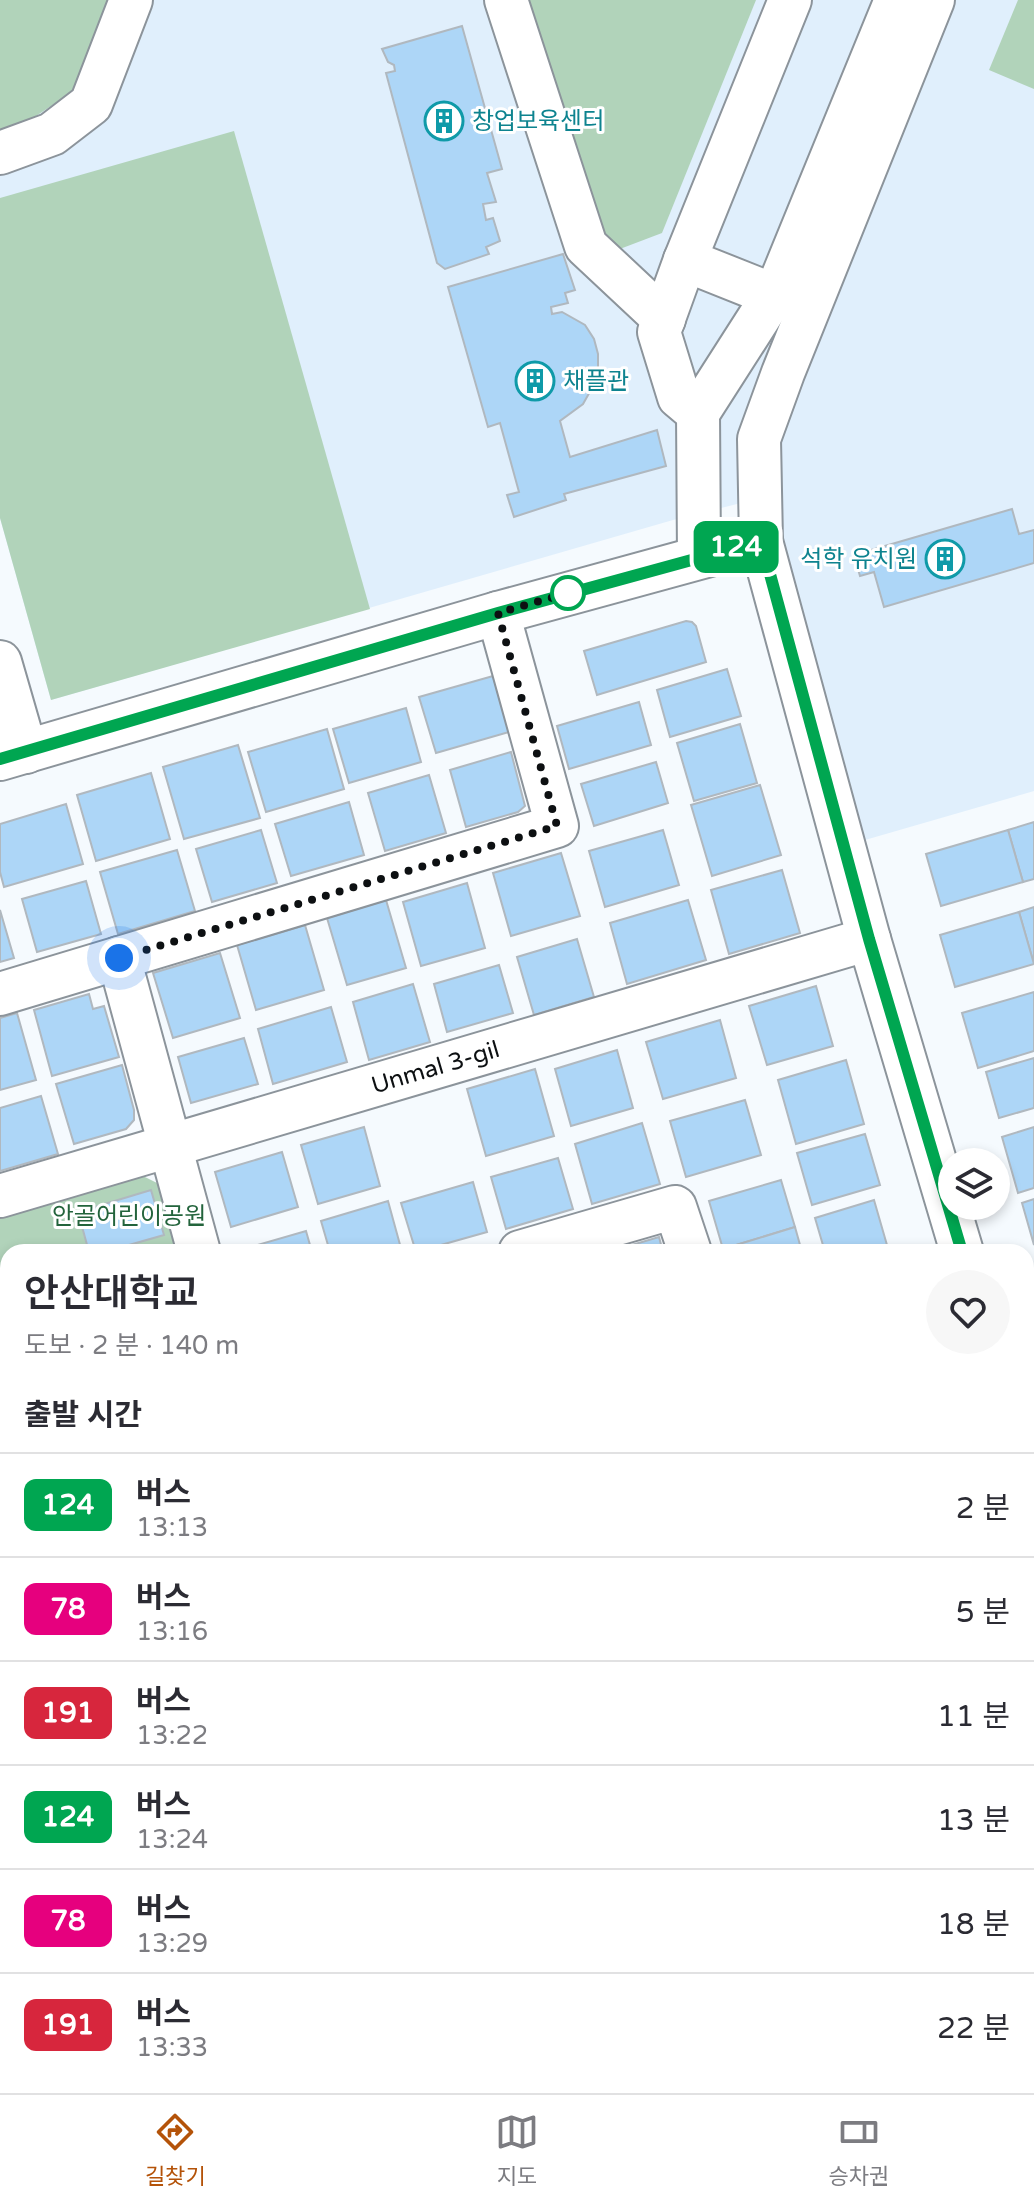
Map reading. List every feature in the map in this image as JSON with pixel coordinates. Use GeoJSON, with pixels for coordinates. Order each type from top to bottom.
{"type":"FeatureCollection","features":[{"type":"Feature","properties":{"kind":"street"},"geometry":{"type":"LineString","coordinates":[[0,153],[52,134],[91,104],[131,0]]}},
{"type":"Feature","properties":{"kind":"street"},"geometry":{"type":"LineString","coordinates":[[506,0],[586,246],[664,319]]}},
{"type":"Feature","properties":{"kind":"street"},"geometry":{"type":"LineString","coordinates":[[698,413],[679,397],[659,332],[790,0]]}},
{"type":"Feature","properties":{"kind":"street"},"geometry":{"type":"LineString","coordinates":[[699,556],[698,413],[773,295],[896,0]]}},
{"type":"Feature","properties":{"kind":"street"},"geometry":{"type":"LineString","coordinates":[[933,0],[788,359],[759,439],[761,541],[869,939],[960,1244]]}},
{"type":"Feature","properties":{"kind":"street"},"geometry":{"type":"LineString","coordinates":[[685,260],[773,295]]}},
{"type":"Feature","properties":{"kind":"street"},"geometry":{"type":"LineString","coordinates":[[0,662],[13,755],[498,613],[761,541]]}},
{"type":"Feature","properties":{"kind":"street"},"geometry":{"type":"LineString","coordinates":[[0,994],[557,826],[498,613]]}},
{"type":"Feature","properties":{"kind":"street","name":"Unmal 3-gil"},"geometry":{"type":"LineString","coordinates":[[0,1196],[869,939]]}},
{"type":"Feature","properties":{"kind":"street"},"geometry":{"type":"LineString","coordinates":[[119,958],[197,1244]]}},
{"type":"Feature","properties":{"kind":"street"},"geometry":{"type":"LineString","coordinates":[[548,1244],[675,1207],[687,1244]]}},
{"type":"Feature","properties":{"kind":"shaded area"},"geometry":{"type":"Polygon","coordinates":[[[148,0],[1034,0],[1034,791],[865,840],[769,496],[673,520],[51,700],[0,518],[0,131],[148,0]]]}},
{"type":"Feature","properties":{"kind":"green space"},"geometry":{"type":"Polygon","coordinates":[[[0,0],[148,0],[87,82],[24,124],[0,131],[0,0]]]}},
{"type":"Feature","properties":{"kind":"green space"},"geometry":{"type":"Polygon","coordinates":[[[528,0],[756,0],[662,233],[604,255],[528,0]]]}},
{"type":"Feature","properties":{"kind":"green space"},"geometry":{"type":"Polygon","coordinates":[[[1018,0],[1034,0],[1034,89],[989,70],[1018,0]]]}},
{"type":"Feature","properties":{"kind":"green space"},"geometry":{"type":"Polygon","coordinates":[[[234,131],[370,609],[51,700],[0,518],[0,198],[234,131]]]}},
{"type":"Feature","properties":{"kind":"green space","name":"안골어린이공원"},"geometry":{"type":"Polygon","coordinates":[[[143,1176],[159,1184],[176,1244],[0,1244],[0,1218],[143,1176]]]}},
{"type":"Feature","properties":{"kind":"building","name":"창업보육센터"},"geometry":{"type":"Polygon","coordinates":[[[462,26],[502,169],[487,173],[496,202],[483,204],[486,220],[493,218],[500,241],[486,247],[489,254],[445,269],[437,263],[386,73],[395,71],[394,65],[388,62],[382,49],[462,26]]]}},
{"type":"Feature","properties":{"kind":"building","name":"채플관"},"geometry":{"type":"Polygon","coordinates":[[[563,254],[575,290],[565,293],[568,303],[551,307],[552,314],[562,312],[585,325],[594,339],[598,354],[598,373],[583,404],[560,421],[570,457],[657,430],[666,466],[564,494],[566,500],[514,517],[507,495],[519,492],[500,423],[488,427],[448,287],[563,254]]]}},
{"type":"Feature","properties":{"kind":"building","name":"석학 유치원"},"geometry":{"type":"Polygon","coordinates":[[[1012,509],[1019,534],[1034,530],[1034,563],[884,607],[874,572],[860,576],[854,555],[1012,509]]]}},
{"type":"Feature","properties":{"kind":"building"},"geometry":{"type":"Polygon","coordinates":[[[686,621],[696,626],[706,662],[597,695],[584,651],[686,621]]]}},
{"type":"Feature","properties":{"kind":"building"},"geometry":{"type":"Polygon","coordinates":[[[727,669],[741,716],[670,737],[657,690],[727,669]]]}},
{"type":"Feature","properties":{"kind":"building"},"geometry":{"type":"Polygon","coordinates":[[[493,676],[509,732],[436,753],[419,697],[493,676]]]}},
{"type":"Feature","properties":{"kind":"building"},"geometry":{"type":"Polygon","coordinates":[[[639,702],[651,745],[569,769],[557,726],[639,702]]]}},
{"type":"Feature","properties":{"kind":"building"},"geometry":{"type":"Polygon","coordinates":[[[406,708],[421,762],[349,783],[333,729],[406,708]]]}},
{"type":"Feature","properties":{"kind":"building"},"geometry":{"type":"Polygon","coordinates":[[[740,724],[757,783],[694,801],[677,743],[740,724]]]}},
{"type":"Feature","properties":{"kind":"building"},"geometry":{"type":"Polygon","coordinates":[[[327,729],[344,789],[266,812],[248,752],[327,729]]]}},
{"type":"Feature","properties":{"kind":"building"},"geometry":{"type":"Polygon","coordinates":[[[238,745],[260,818],[184,839],[163,767],[238,745]]]}},
{"type":"Feature","properties":{"kind":"building"},"geometry":{"type":"Polygon","coordinates":[[[511,752],[525,806],[518,812],[466,827],[450,770],[511,752]]]}},
{"type":"Feature","properties":{"kind":"building"},"geometry":{"type":"Polygon","coordinates":[[[656,762],[668,803],[594,826],[581,784],[656,762]]]}},
{"type":"Feature","properties":{"kind":"building"},"geometry":{"type":"Polygon","coordinates":[[[151,773],[170,839],[96,861],[77,795],[151,773]]]}},
{"type":"Feature","properties":{"kind":"building"},"geometry":{"type":"Polygon","coordinates":[[[429,775],[446,833],[385,851],[368,793],[429,775]]]}},
{"type":"Feature","properties":{"kind":"building"},"geometry":{"type":"Polygon","coordinates":[[[760,785],[781,855],[712,876],[691,805],[760,785]]]}},
{"type":"Feature","properties":{"kind":"building"},"geometry":{"type":"Polygon","coordinates":[[[349,802],[364,855],[291,876],[275,824],[349,802]]]}},
{"type":"Feature","properties":{"kind":"building"},"geometry":{"type":"Polygon","coordinates":[[[66,804],[83,864],[4,887],[0,872],[0,824],[66,804]]]}},
{"type":"Feature","properties":{"kind":"building"},"geometry":{"type":"Polygon","coordinates":[[[1034,822],[1034,879],[1023,882],[1008,830],[1034,822]]]}},
{"type":"Feature","properties":{"kind":"building"},"geometry":{"type":"Polygon","coordinates":[[[261,830],[277,883],[212,902],[196,849],[261,830]]]}},
{"type":"Feature","properties":{"kind":"building"},"geometry":{"type":"Polygon","coordinates":[[[663,830],[679,885],[605,907],[589,851],[663,830]]]}},
{"type":"Feature","properties":{"kind":"building"},"geometry":{"type":"Polygon","coordinates":[[[1008,830],[1023,882],[941,906],[926,854],[1008,830]]]}},
{"type":"Feature","properties":{"kind":"building"},"geometry":{"type":"Polygon","coordinates":[[[177,850],[195,911],[118,934],[100,872],[177,850]]]}},
{"type":"Feature","properties":{"kind":"building"},"geometry":{"type":"Polygon","coordinates":[[[561,853],[580,916],[511,936],[493,873],[561,853]]]}},
{"type":"Feature","properties":{"kind":"building"},"geometry":{"type":"Polygon","coordinates":[[[782,870],[800,933],[729,954],[711,890],[782,870]]]}},
{"type":"Feature","properties":{"kind":"building"},"geometry":{"type":"Polygon","coordinates":[[[86,881],[101,934],[37,952],[22,899],[86,881]]]}},
{"type":"Feature","properties":{"kind":"building"},"geometry":{"type":"Polygon","coordinates":[[[467,883],[485,948],[421,966],[403,902],[467,883]]]}},
{"type":"Feature","properties":{"kind":"building"},"geometry":{"type":"Polygon","coordinates":[[[386,900],[406,968],[347,985],[327,918],[386,900]]]}},
{"type":"Feature","properties":{"kind":"building"},"geometry":{"type":"Polygon","coordinates":[[[688,900],[706,960],[627,984],[610,923],[688,900]]]}},
{"type":"Feature","properties":{"kind":"building"},"geometry":{"type":"Polygon","coordinates":[[[1034,907],[1034,964],[1019,912],[1034,907]]]}},
{"type":"Feature","properties":{"kind":"building"},"geometry":{"type":"Polygon","coordinates":[[[0,910],[14,958],[0,962],[0,910]]]}},
{"type":"Feature","properties":{"kind":"building"},"geometry":{"type":"Polygon","coordinates":[[[1019,912],[1034,964],[955,987],[940,935],[1019,912]]]}},
{"type":"Feature","properties":{"kind":"building"},"geometry":{"type":"Polygon","coordinates":[[[305,925],[324,990],[256,1010],[237,945],[305,925]]]}},
{"type":"Feature","properties":{"kind":"building"},"geometry":{"type":"Polygon","coordinates":[[[577,939],[594,997],[534,1015],[517,957],[577,939]]]}},
{"type":"Feature","properties":{"kind":"building"},"geometry":{"type":"Polygon","coordinates":[[[220,953],[240,1018],[173,1038],[153,973],[220,953]]]}},
{"type":"Feature","properties":{"kind":"building"},"geometry":{"type":"Polygon","coordinates":[[[499,965],[513,1013],[447,1032],[434,984],[499,965]]]}},
{"type":"Feature","properties":{"kind":"building"},"geometry":{"type":"Polygon","coordinates":[[[413,984],[430,1042],[369,1060],[353,1002],[413,984]]]}},
{"type":"Feature","properties":{"kind":"building"},"geometry":{"type":"Polygon","coordinates":[[[816,986],[833,1046],[767,1065],[749,1006],[816,986]]]}},
{"type":"Feature","properties":{"kind":"building"},"geometry":{"type":"Polygon","coordinates":[[[1034,992],[1034,1051],[978,1068],[962,1013],[1034,992]]]}},
{"type":"Feature","properties":{"kind":"building"},"geometry":{"type":"Polygon","coordinates":[[[89,994],[93,1009],[104,1006],[119,1057],[52,1076],[34,1010],[89,994]]]}},
{"type":"Feature","properties":{"kind":"building"},"geometry":{"type":"Polygon","coordinates":[[[331,1007],[347,1062],[273,1084],[258,1029],[331,1007]]]}},
{"type":"Feature","properties":{"kind":"building"},"geometry":{"type":"Polygon","coordinates":[[[17,1013],[36,1080],[0,1090],[0,1018],[17,1013]]]}},
{"type":"Feature","properties":{"kind":"building"},"geometry":{"type":"Polygon","coordinates":[[[720,1020],[736,1078],[663,1099],[646,1042],[720,1020]]]}},
{"type":"Feature","properties":{"kind":"building"},"geometry":{"type":"Polygon","coordinates":[[[244,1038],[258,1084],[191,1103],[178,1057],[244,1038]]]}},
{"type":"Feature","properties":{"kind":"building"},"geometry":{"type":"Polygon","coordinates":[[[617,1050],[633,1108],[571,1126],[555,1069],[617,1050]]]}},
{"type":"Feature","properties":{"kind":"building"},"geometry":{"type":"Polygon","coordinates":[[[1034,1058],[1034,1108],[999,1118],[986,1072],[1034,1058]]]}},
{"type":"Feature","properties":{"kind":"building"},"geometry":{"type":"Polygon","coordinates":[[[846,1060],[864,1124],[796,1144],[778,1080],[846,1060]]]}},
{"type":"Feature","properties":{"kind":"building"},"geometry":{"type":"Polygon","coordinates":[[[122,1065],[134,1120],[126,1129],[74,1144],[56,1084],[122,1065]]]}},
{"type":"Feature","properties":{"kind":"building"},"geometry":{"type":"Polygon","coordinates":[[[535,1069],[554,1136],[486,1156],[467,1089],[535,1069]]]}},
{"type":"Feature","properties":{"kind":"building"},"geometry":{"type":"Polygon","coordinates":[[[41,1096],[58,1154],[0,1171],[0,1108],[41,1096]]]}},
{"type":"Feature","properties":{"kind":"building"},"geometry":{"type":"Polygon","coordinates":[[[745,1100],[761,1155],[686,1177],[670,1121],[745,1100]]]}},
{"type":"Feature","properties":{"kind":"building"},"geometry":{"type":"Polygon","coordinates":[[[642,1123],[660,1184],[592,1204],[575,1144],[642,1123]]]}},
{"type":"Feature","properties":{"kind":"building"},"geometry":{"type":"Polygon","coordinates":[[[364,1127],[380,1186],[318,1204],[301,1145],[364,1127]]]}},
{"type":"Feature","properties":{"kind":"building"},"geometry":{"type":"Polygon","coordinates":[[[1034,1127],[1034,1188],[1018,1193],[1010,1165],[1010,1148],[1005,1148],[1002,1137],[1034,1127]]]}},
{"type":"Feature","properties":{"kind":"building"},"geometry":{"type":"Polygon","coordinates":[[[865,1134],[880,1185],[812,1205],[797,1153],[865,1134]]]}},
{"type":"Feature","properties":{"kind":"building"},"geometry":{"type":"Polygon","coordinates":[[[282,1152],[298,1207],[231,1227],[215,1172],[282,1152]]]}},
{"type":"Feature","properties":{"kind":"building"},"geometry":{"type":"Polygon","coordinates":[[[558,1158],[573,1209],[506,1229],[491,1177],[558,1158]]]}},
{"type":"Feature","properties":{"kind":"building"},"geometry":{"type":"Polygon","coordinates":[[[781,1180],[795,1227],[739,1244],[722,1244],[709,1201],[781,1180]]]}},
{"type":"Feature","properties":{"kind":"building"},"geometry":{"type":"Polygon","coordinates":[[[473,1182],[487,1232],[444,1244],[414,1244],[401,1203],[473,1182]]]}},
{"type":"Feature","properties":{"kind":"building"},"geometry":{"type":"Polygon","coordinates":[[[151,1190],[164,1235],[132,1244],[87,1244],[78,1212],[151,1190]]]}},
{"type":"Feature","properties":{"kind":"building"},"geometry":{"type":"Polygon","coordinates":[[[1034,1199],[1034,1244],[1034,1244],[1022,1203],[1034,1199]]]}},
{"type":"Feature","properties":{"kind":"building"},"geometry":{"type":"Polygon","coordinates":[[[874,1200],[887,1244],[823,1244],[815,1218],[874,1200]]]}},
{"type":"Feature","properties":{"kind":"building"},"geometry":{"type":"Polygon","coordinates":[[[388,1201],[400,1244],[328,1244],[321,1221],[388,1201]]]}},
{"type":"Feature","properties":{"kind":"building"},"geometry":{"type":"Polygon","coordinates":[[[795,1227],[800,1244],[739,1244],[795,1227]]]}},
{"type":"Feature","properties":{"kind":"building"},"geometry":{"type":"Polygon","coordinates":[[[306,1231],[310,1244],[261,1244],[306,1231]]]}},
{"type":"Feature","properties":{"kind":"building"},"geometry":{"type":"Polygon","coordinates":[[[659,1237],[661,1244],[635,1244],[659,1237]]]}},
{"type":"Feature","properties":{"kind":"bus line","name":"124"},"geometry":{"type":"LineString","coordinates":[[0,759],[498,613],[761,541],[869,939],[960,1244]]}},
{"type":"Feature","properties":{"kind":"place","name":"창업보육센터"},"geometry":{"type":"Point","coordinates":[444,121]}},
{"type":"Feature","properties":{"kind":"place","name":"채플관"},"geometry":{"type":"Point","coordinates":[535,381]}},
{"type":"Feature","properties":{"kind":"place","name":"석학 유치원"},"geometry":{"type":"Point","coordinates":[945,559]}},
{"type":"Feature","properties":{"kind":"route"},"geometry":{"type":"LineString","coordinates":[[119,958],[557,826],[498,613],[568,593]]}}]}
